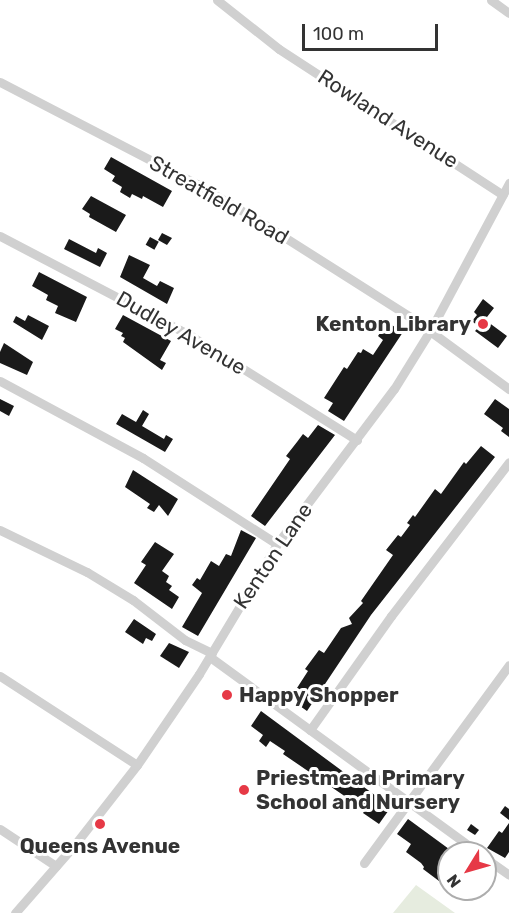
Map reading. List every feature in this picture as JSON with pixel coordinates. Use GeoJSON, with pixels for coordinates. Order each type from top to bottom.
{"type":"FeatureCollection","features":[{"type":"Feature","properties":{"kind":"street","name":"Rowland Avenue"},"geometry":{"type":"LineString","coordinates":[[217,0],[279,49],[503,195]]}},
{"type":"Feature","properties":{"kind":"street"},"geometry":{"type":"LineString","coordinates":[[491,0],[509,13]]}},
{"type":"Feature","properties":{"kind":"street","name":"Streatfield Road"},"geometry":{"type":"LineString","coordinates":[[0,82],[197,184],[430,331],[509,388]]}},
{"type":"Feature","properties":{"kind":"street","name":"Kenton Lane"},"geometry":{"type":"LineString","coordinates":[[15,913],[137,765],[211,655],[277,544],[394,389],[430,331],[509,183]]}},
{"type":"Feature","properties":{"kind":"street","name":"Dudley Avenue"},"geometry":{"type":"LineString","coordinates":[[0,236],[191,336],[357,440]]}},
{"type":"Feature","properties":{"kind":"street"},"geometry":{"type":"LineString","coordinates":[[0,381],[143,458],[277,544]]}},
{"type":"Feature","properties":{"kind":"street"},"geometry":{"type":"LineString","coordinates":[[310,730],[398,608],[509,462]]}},
{"type":"Feature","properties":{"kind":"street"},"geometry":{"type":"LineString","coordinates":[[0,530],[87,572],[133,600],[462,841]]}},
{"type":"Feature","properties":{"kind":"street"},"geometry":{"type":"LineString","coordinates":[[364,863],[509,665]]}},
{"type":"Feature","properties":{"kind":"street"},"geometry":{"type":"LineString","coordinates":[[0,676],[137,765]]}},
{"type":"Feature","properties":{"kind":"street"},"geometry":{"type":"LineString","coordinates":[[0,829],[56,866]]}},
{"type":"Feature","properties":{"kind":"shaded area"},"geometry":{"type":"Polygon","coordinates":[[[416,885],[455,913],[393,913],[416,885]]]}},
{"type":"Feature","properties":{"kind":"building"},"geometry":{"type":"Polygon","coordinates":[[[111,157],[172,191],[163,207],[143,196],[142,199],[132,194],[130,198],[120,192],[122,187],[112,181],[115,176],[104,169],[111,157]]]}},
{"type":"Feature","properties":{"kind":"building"},"geometry":{"type":"Polygon","coordinates":[[[91,196],[126,215],[116,232],[89,217],[90,214],[82,209],[91,196]]]}},
{"type":"Feature","properties":{"kind":"building"},"geometry":{"type":"Polygon","coordinates":[[[162,233],[172,238],[167,245],[158,240],[162,233]]]}},
{"type":"Feature","properties":{"kind":"building"},"geometry":{"type":"Polygon","coordinates":[[[150,237],[159,242],[154,250],[146,245],[150,237]]]}},
{"type":"Feature","properties":{"kind":"building"},"geometry":{"type":"Polygon","coordinates":[[[69,239],[96,253],[98,248],[107,253],[100,267],[64,249],[69,239]]]}},
{"type":"Feature","properties":{"kind":"building"},"geometry":{"type":"Polygon","coordinates":[[[129,255],[150,265],[143,278],[157,286],[160,281],[174,288],[167,304],[120,277],[129,255]]]}},
{"type":"Feature","properties":{"kind":"building"},"geometry":{"type":"Polygon","coordinates":[[[39,272],[87,297],[76,322],[55,313],[58,306],[46,300],[48,295],[32,286],[39,272]]]}},
{"type":"Feature","properties":{"kind":"building","name":"Kenton Library"},"geometry":{"type":"Polygon","coordinates":[[[483,299],[494,308],[487,317],[488,322],[507,336],[498,348],[475,331],[479,327],[472,321],[477,315],[474,312],[483,299]]]}},
{"type":"Feature","properties":{"kind":"building"},"geometry":{"type":"Polygon","coordinates":[[[28,315],[49,326],[42,340],[13,322],[16,316],[25,321],[28,315]]]}},
{"type":"Feature","properties":{"kind":"building"},"geometry":{"type":"Polygon","coordinates":[[[123,315],[171,341],[160,360],[166,363],[162,370],[123,342],[125,338],[121,336],[123,333],[115,329],[123,315]]]}},
{"type":"Feature","properties":{"kind":"building"},"geometry":{"type":"Polygon","coordinates":[[[387,322],[403,332],[344,421],[328,411],[333,403],[324,398],[344,367],[347,369],[358,352],[361,353],[363,349],[373,355],[383,340],[378,336],[387,322]]]}},
{"type":"Feature","properties":{"kind":"building"},"geometry":{"type":"Polygon","coordinates":[[[4,343],[33,362],[27,375],[0,363],[0,352],[4,343]]]}},
{"type":"Feature","properties":{"kind":"building"},"geometry":{"type":"Polygon","coordinates":[[[0,399],[14,406],[9,416],[0,411],[0,399]]]}},
{"type":"Feature","properties":{"kind":"building"},"geometry":{"type":"Polygon","coordinates":[[[495,399],[509,409],[509,437],[501,431],[503,428],[484,414],[495,399]]]}},
{"type":"Feature","properties":{"kind":"building"},"geometry":{"type":"Polygon","coordinates":[[[143,410],[149,414],[142,426],[164,439],[166,435],[173,439],[165,452],[116,424],[122,414],[136,422],[143,410]]]}},
{"type":"Feature","properties":{"kind":"building"},"geometry":{"type":"Polygon","coordinates":[[[318,425],[335,435],[265,526],[251,516],[290,459],[286,456],[303,434],[308,438],[318,425]]]}},
{"type":"Feature","properties":{"kind":"building"},"geometry":{"type":"Polygon","coordinates":[[[481,446],[495,457],[371,615],[307,711],[297,704],[301,690],[297,688],[308,671],[305,669],[319,650],[324,653],[341,628],[352,624],[349,618],[363,603],[361,601],[393,555],[386,550],[398,535],[401,537],[410,525],[407,523],[413,515],[415,517],[435,489],[441,494],[464,462],[466,464],[481,446]]]}},
{"type":"Feature","properties":{"kind":"building"},"geometry":{"type":"Polygon","coordinates":[[[133,470],[178,499],[168,516],[159,505],[154,512],[147,508],[150,504],[125,487],[133,470]]]}},
{"type":"Feature","properties":{"kind":"building"},"geometry":{"type":"Polygon","coordinates":[[[241,530],[256,538],[198,636],[182,627],[202,593],[192,585],[197,578],[200,580],[211,561],[219,566],[226,554],[231,556],[241,530]]]}},
{"type":"Feature","properties":{"kind":"building"},"geometry":{"type":"Polygon","coordinates":[[[155,542],[174,554],[162,571],[169,576],[166,582],[172,586],[169,590],[179,597],[172,609],[134,583],[146,565],[141,562],[155,542]]]}},
{"type":"Feature","properties":{"kind":"building"},"geometry":{"type":"Polygon","coordinates":[[[134,619],[156,634],[152,641],[146,638],[143,644],[125,632],[134,619]]]}},
{"type":"Feature","properties":{"kind":"building"},"geometry":{"type":"Polygon","coordinates":[[[169,643],[189,652],[179,668],[160,656],[169,643]]]}},
{"type":"Feature","properties":{"kind":"building"},"geometry":{"type":"Polygon","coordinates":[[[261,711],[391,807],[379,824],[363,813],[365,810],[283,754],[285,751],[270,741],[266,747],[259,741],[263,735],[251,726],[261,711]]]}},
{"type":"Feature","properties":{"kind":"building"},"geometry":{"type":"Polygon","coordinates":[[[505,806],[509,809],[509,820],[500,813],[505,806]]]}},
{"type":"Feature","properties":{"kind":"building"},"geometry":{"type":"Polygon","coordinates":[[[408,819],[438,841],[437,880],[406,852],[411,844],[397,834],[408,819]]]}},
{"type":"Feature","properties":{"kind":"building"},"geometry":{"type":"Polygon","coordinates":[[[509,823],[509,852],[505,858],[497,854],[497,841],[492,841],[499,831],[502,833],[509,823]]]}},
{"type":"Feature","properties":{"kind":"building"},"geometry":{"type":"Polygon","coordinates":[[[471,824],[479,830],[475,835],[467,830],[471,824]]]}},
{"type":"Feature","properties":{"kind":"place","name":"Kenton Library"},"geometry":{"type":"Point","coordinates":[483,324]}},
{"type":"Feature","properties":{"kind":"place","name":"Happy Shopper"},"geometry":{"type":"Point","coordinates":[227,695]}},
{"type":"Feature","properties":{"kind":"place","name":"Priestmead Primary School and Nursery"},"geometry":{"type":"Point","coordinates":[244,790]}},
{"type":"Feature","properties":{"kind":"place","name":"Queens Avenue"},"geometry":{"type":"Point","coordinates":[100,824]}}]}
